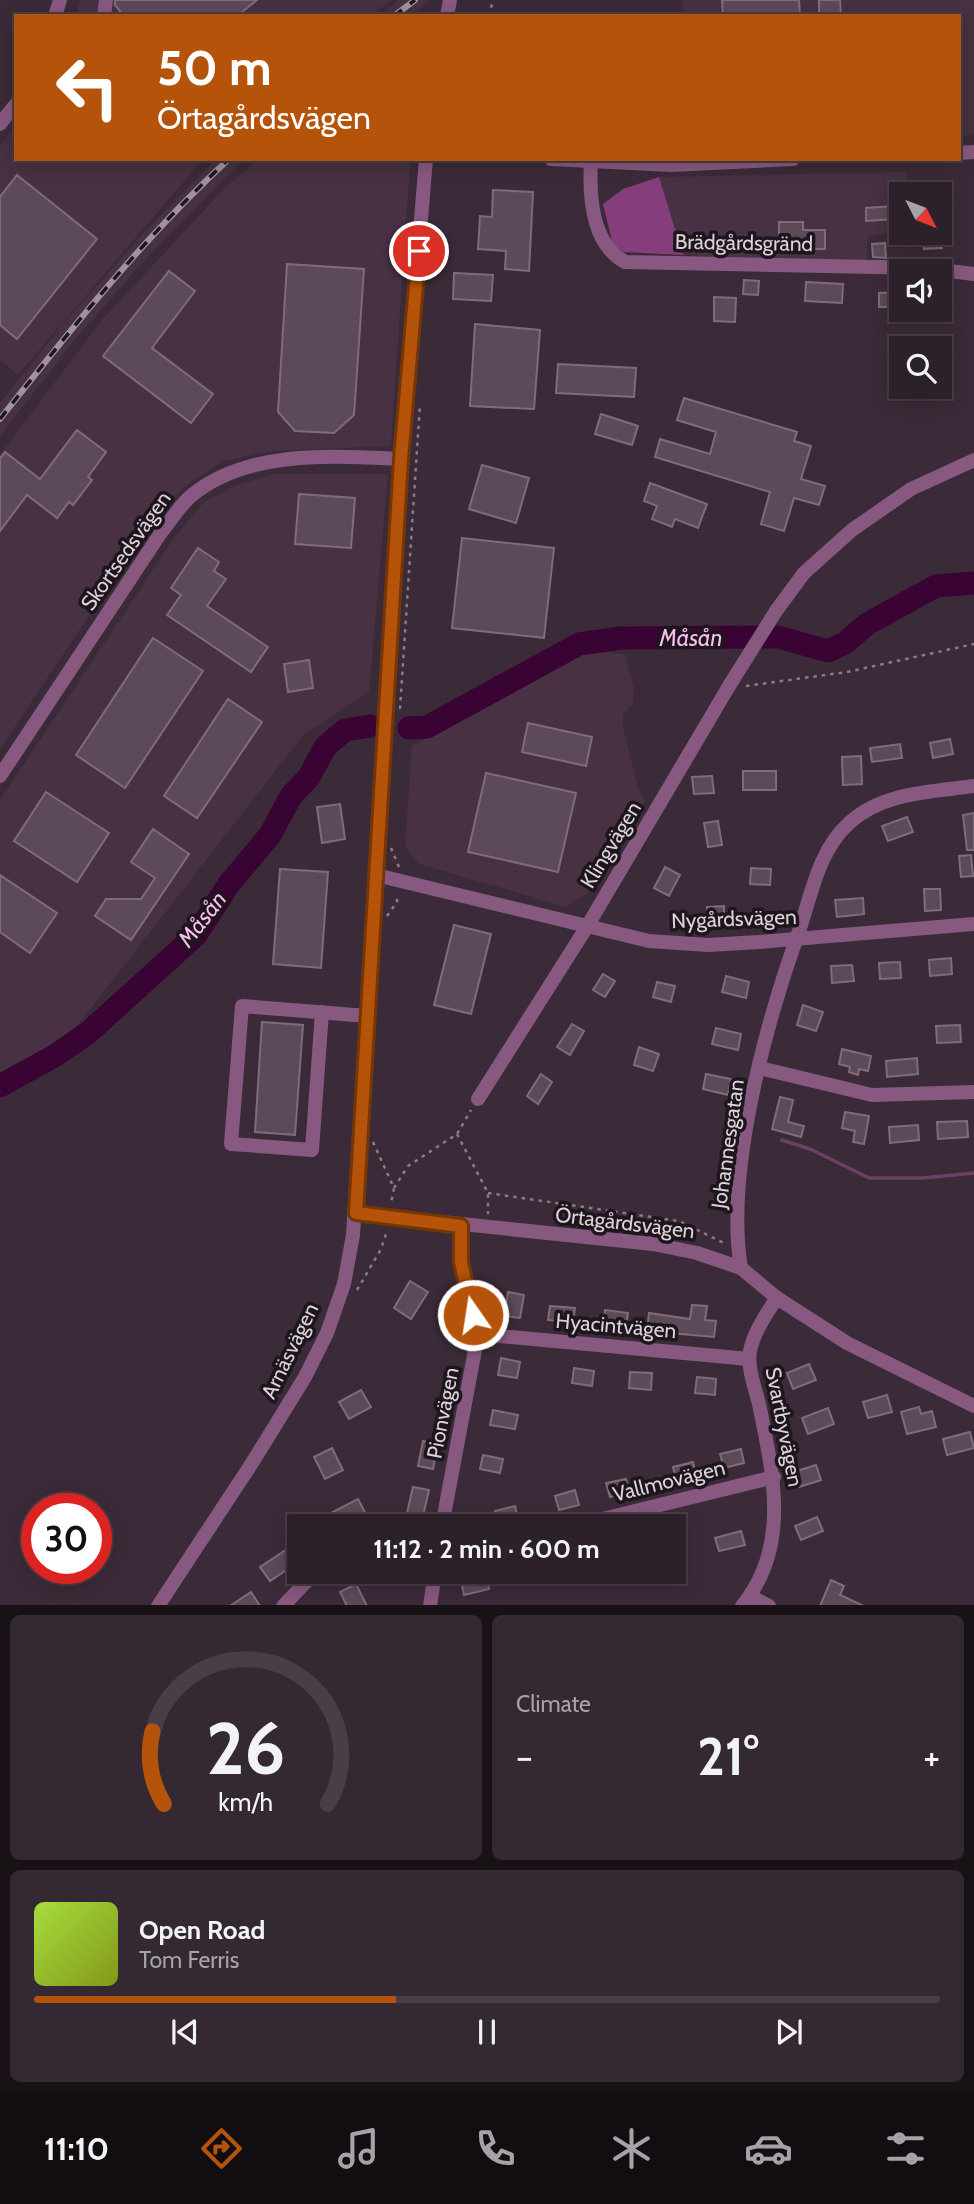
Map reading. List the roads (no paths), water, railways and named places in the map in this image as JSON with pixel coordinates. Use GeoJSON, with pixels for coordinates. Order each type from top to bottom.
{"type":"FeatureCollection","features":[{"type":"Feature","properties":{"kind":"street"},"geometry":{"type":"LineString","coordinates":[[0,124],[14,106]]}},
{"type":"Feature","properties":{"kind":"street","name":"Arnäsvägen"},"geometry":{"type":"LineString","coordinates":[[158,1605],[267,1440],[327,1333],[344,1283],[356,1213],[401,459],[426,161]]}},
{"type":"Feature","properties":{"kind":"street"},"geometry":{"type":"LineString","coordinates":[[578,161],[671,165],[752,161]]}},
{"type":"Feature","properties":{"kind":"street","name":"Brädgårdsgränd"},"geometry":{"type":"LineString","coordinates":[[591,162],[590,184],[599,233],[606,248],[625,262],[925,268],[974,274]]}},
{"type":"Feature","properties":{"kind":"street","name":"Skortsedsvägen"},"geometry":{"type":"LineString","coordinates":[[0,776],[160,534],[190,496],[228,474],[266,463],[332,456],[401,459]]}},
{"type":"Feature","properties":{"kind":"street","name":"Klingvägen"},"geometry":{"type":"LineString","coordinates":[[478,1099],[588,925],[729,686],[776,611],[804,573],[852,530],[911,489],[974,460]]}},
{"type":"Feature","properties":{"kind":"street","name":"Johannesgatan"},"geometry":{"type":"LineString","coordinates":[[741,1268],[738,1251],[739,1183],[760,1068],[785,968],[823,858],[847,824],[880,803],[901,796],[974,786]]}},
{"type":"Feature","properties":{"kind":"street","name":"Nygårdsvägen"},"geometry":{"type":"LineString","coordinates":[[376,875],[649,941],[696,944],[974,924]]}},
{"type":"Feature","properties":{"kind":"street"},"geometry":{"type":"LineString","coordinates":[[322,1012],[313,1150],[231,1144],[242,1006],[322,1012],[367,1016]]}},
{"type":"Feature","properties":{"kind":"street","name":"Johannesgatan"},"geometry":{"type":"LineString","coordinates":[[760,1068],[872,1095],[974,1091]]}},
{"type":"Feature","properties":{"kind":"street","name":"Örtagårdsvägen"},"geometry":{"type":"LineString","coordinates":[[356,1213],[488,1229],[653,1244],[697,1253],[741,1268],[777,1298],[847,1343],[974,1406]]}},
{"type":"Feature","properties":{"kind":"street","name":"Pionvägen"},"geometry":{"type":"LineString","coordinates":[[444,1514],[478,1334],[461,1262],[461,1226]]}},
{"type":"Feature","properties":{"kind":"street","name":"Svartbyvägen"},"geometry":{"type":"LineString","coordinates":[[746,1601],[772,1540],[776,1502],[774,1477],[749,1359],[757,1333],[777,1298]]}},
{"type":"Feature","properties":{"kind":"street","name":"Hyacintvägen"},"geometry":{"type":"LineString","coordinates":[[478,1334],[749,1359]]}},
{"type":"Feature","properties":{"kind":"street","name":"Vallmovägen"},"geometry":{"type":"LineString","coordinates":[[623,1514],[774,1477]]}},
{"type":"Feature","properties":{"kind":"street"},"geometry":{"type":"LineString","coordinates":[[283,1605],[304,1584]]}},
{"type":"Feature","properties":{"kind":"street"},"geometry":{"type":"LineString","coordinates":[[430,1605],[433,1584]]}},
{"type":"Feature","properties":{"kind":"street"},"geometry":{"type":"LineString","coordinates":[[746,1601],[769,1605]]}},
{"type":"Feature","properties":{"kind":"waterway","name":"Måsån"},"geometry":{"type":"LineString","coordinates":[[409,728],[427,727],[579,644],[620,638],[778,637],[828,651],[845,643],[867,624],[936,586],[974,583]]}},
{"type":"Feature","properties":{"kind":"waterway","name":"Måsån"},"geometry":{"type":"LineString","coordinates":[[0,1086],[56,1055],[89,1032],[196,935],[229,884],[270,835],[291,796],[309,777],[325,747],[345,730],[370,726]]}},
{"type":"Feature","properties":{"kind":"waterway"},"geometry":{"type":"LineString","coordinates":[[782,1140],[810,1149],[869,1178],[923,1178],[974,1173]]}},
{"type":"Feature","properties":{"kind":"railway"},"geometry":{"type":"LineString","coordinates":[[397,14],[415,0]]}},
{"type":"Feature","properties":{"kind":"railway"},"geometry":{"type":"LineString","coordinates":[[0,419],[138,252],[227,161]]}}]}
